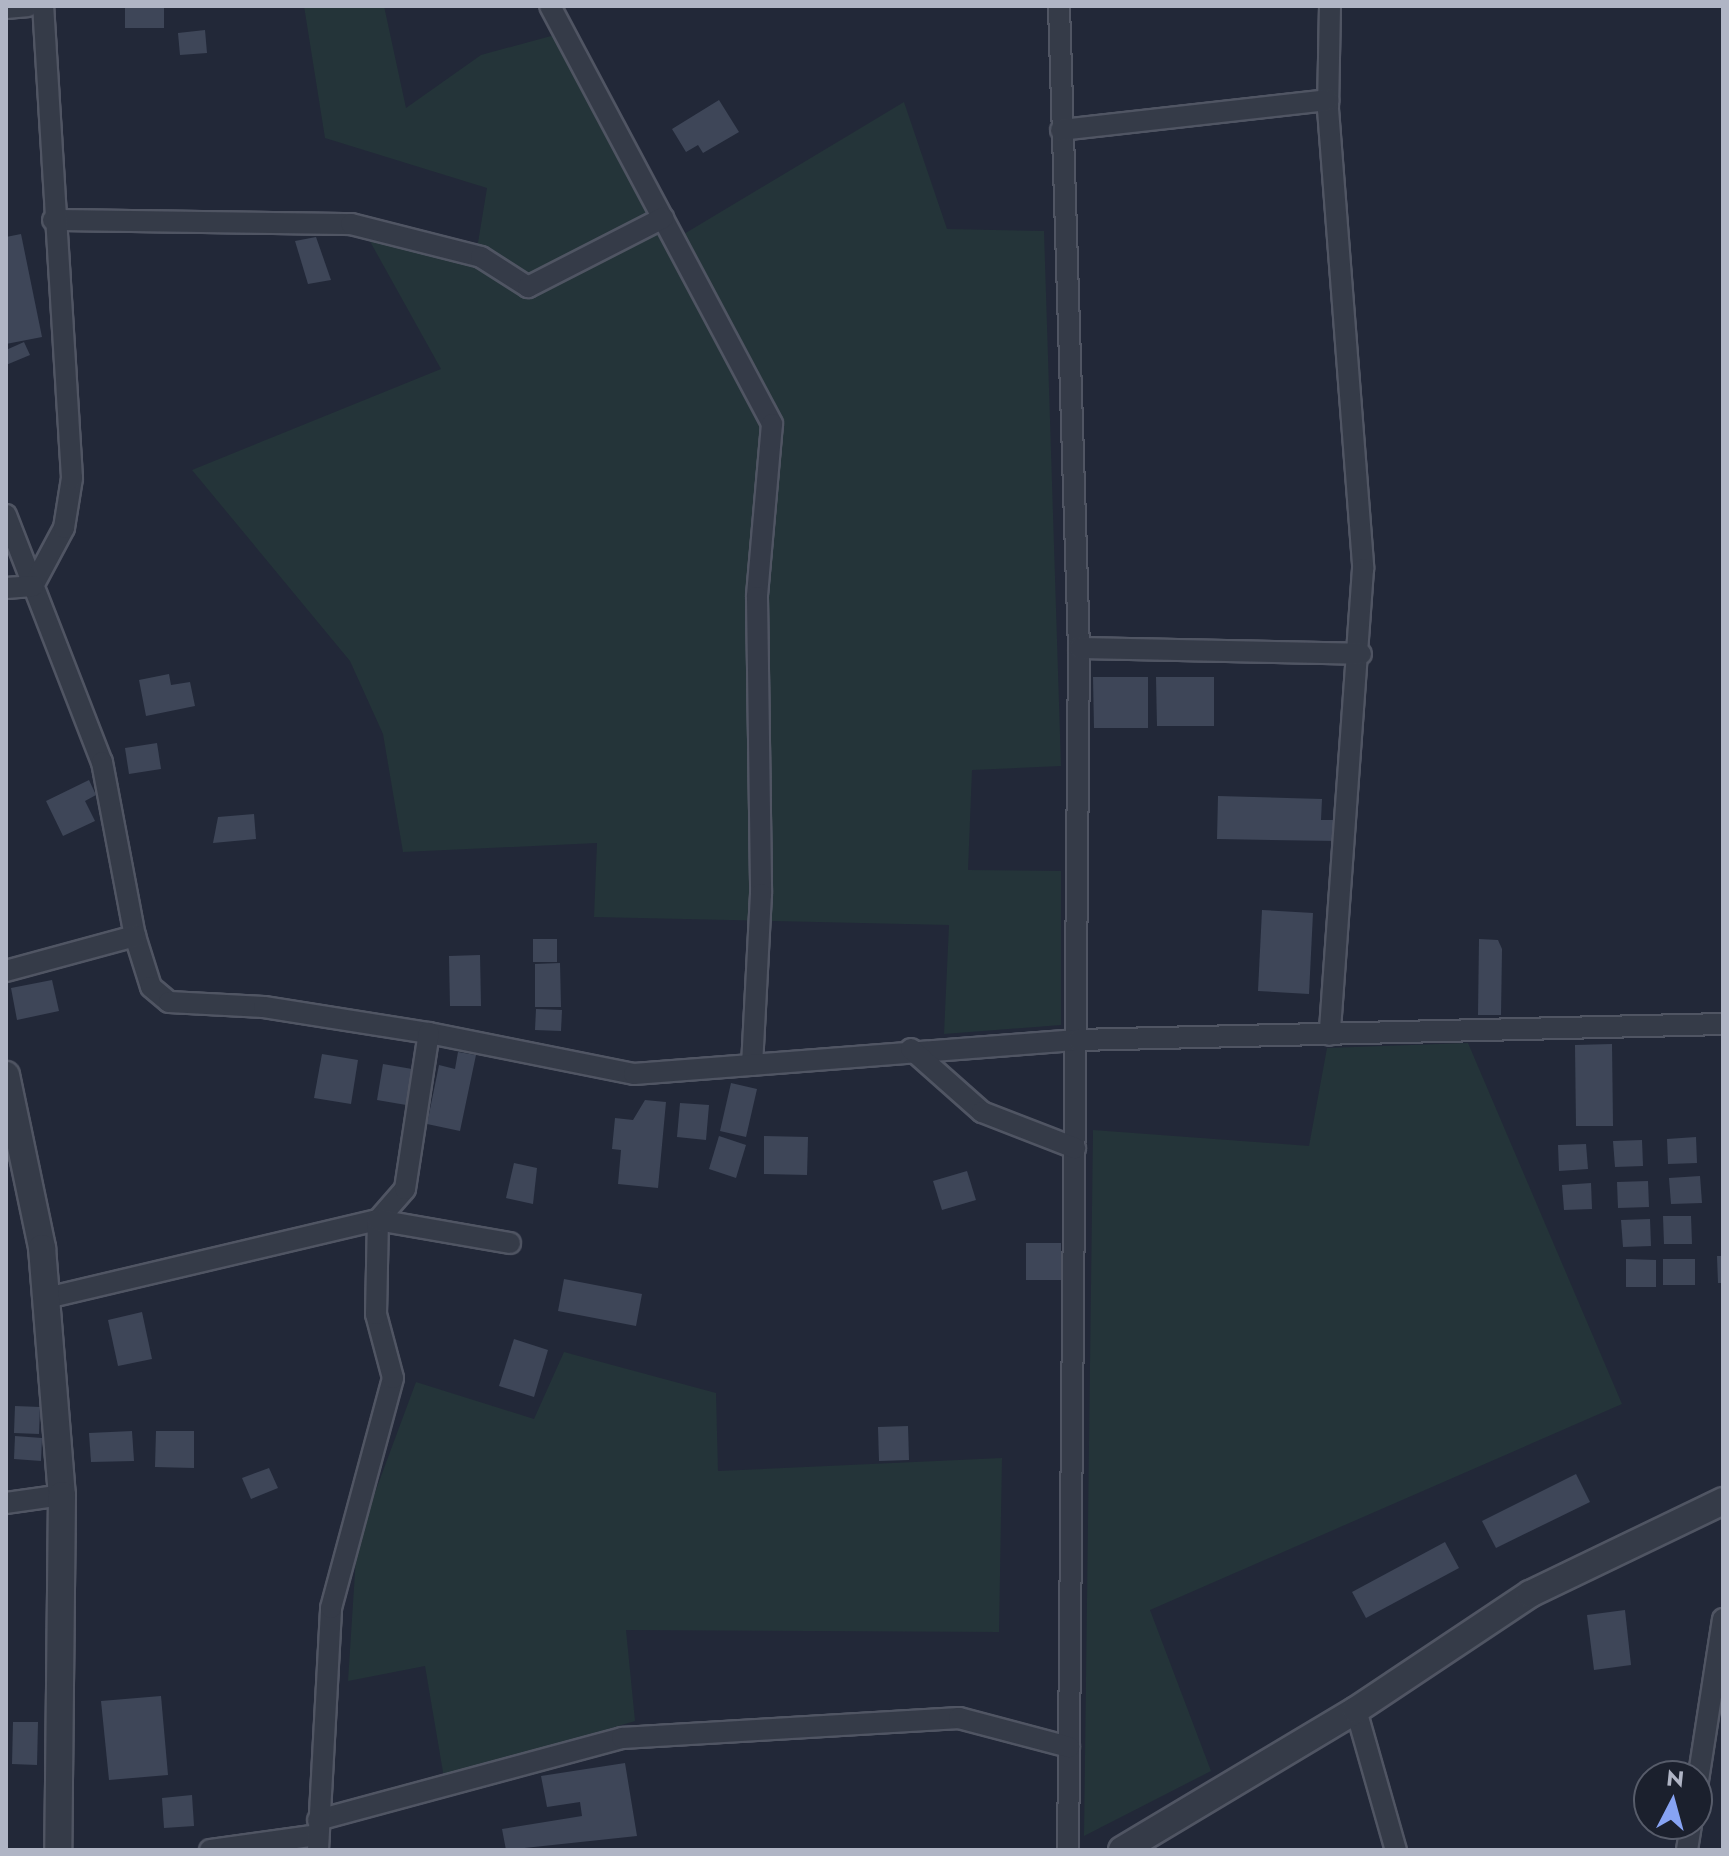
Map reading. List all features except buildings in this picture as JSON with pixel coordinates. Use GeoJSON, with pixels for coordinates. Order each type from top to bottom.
{"type":"FeatureCollection","features":[{"type":"Feature","properties":{"kind":"street"},"geometry":{"type":"LineString","coordinates":[[6,8],[28,6]]}},
{"type":"Feature","properties":{"kind":"street"},"geometry":{"type":"LineString","coordinates":[[33,586],[64,528],[72,478],[53,220],[43,6]]}},
{"type":"Feature","properties":{"kind":"street"},"geometry":{"type":"LineString","coordinates":[[550,6],[772,424],[757,597],[761,894],[752,1065]]}},
{"type":"Feature","properties":{"kind":"street"},"geometry":{"type":"LineString","coordinates":[[1059,6],[1079,648],[1078,1040],[1068,1850]]}},
{"type":"Feature","properties":{"kind":"street"},"geometry":{"type":"LineString","coordinates":[[1330,6],[1328,100],[1363,555],[1361,654],[1330,1035]]}},
{"type":"Feature","properties":{"kind":"street"},"geometry":{"type":"LineString","coordinates":[[1061,130],[1328,100]]}},
{"type":"Feature","properties":{"kind":"street"},"geometry":{"type":"LineString","coordinates":[[53,220],[351,224],[481,257],[528,287],[663,218]]}},
{"type":"Feature","properties":{"kind":"street"},"geometry":{"type":"LineString","coordinates":[[6,515],[102,762],[135,936],[151,987],[169,1002],[264,1007],[541,1051],[604,1072],[752,1065],[911,1049],[1078,1040],[1723,1024]]}},
{"type":"Feature","properties":{"kind":"street"},"geometry":{"type":"LineString","coordinates":[[6,588],[33,586]]}},
{"type":"Feature","properties":{"kind":"street"},"geometry":{"type":"LineString","coordinates":[[1079,648],[1361,654]]}},
{"type":"Feature","properties":{"kind":"street"},"geometry":{"type":"LineString","coordinates":[[6,971],[135,936]]}},
{"type":"Feature","properties":{"kind":"street"},"geometry":{"type":"LineString","coordinates":[[318,1835],[331,1608],[393,1378],[376,1314],[378,1220],[405,1189],[429,1033]]}},
{"type":"Feature","properties":{"kind":"street"},"geometry":{"type":"LineString","coordinates":[[911,1049],[982,1112],[1075,1148]]}},
{"type":"Feature","properties":{"kind":"street"},"geometry":{"type":"LineString","coordinates":[[6,1075],[47,1298],[62,1495],[58,1850]]}},
{"type":"Feature","properties":{"kind":"street"},"geometry":{"type":"LineString","coordinates":[[47,1298],[378,1220],[510,1243]]}},
{"type":"Feature","properties":{"kind":"street"},"geometry":{"type":"LineString","coordinates":[[6,1503],[62,1495]]}},
{"type":"Feature","properties":{"kind":"street"},"geometry":{"type":"LineString","coordinates":[[1122,1850],[1356,1710],[1530,1594],[1723,1501]]}},
{"type":"Feature","properties":{"kind":"street"},"geometry":{"type":"LineString","coordinates":[[1701,1760],[1723,1619]]}},
{"type":"Feature","properties":{"kind":"street"},"geometry":{"type":"LineString","coordinates":[[1356,1710],[1396,1850]]}},
{"type":"Feature","properties":{"kind":"street"},"geometry":{"type":"LineString","coordinates":[[210,1850],[318,1835],[622,1738],[959,1718],[1069,1747]]}},
{"type":"Feature","properties":{"kind":"shaded area"},"geometry":{"type":"Polygon","coordinates":[[[304,6],[384,6],[406,108],[481,55],[573,30],[684,234],[904,102],[947,229],[1044,231],[1061,766],[972,770],[968,870],[1061,871],[1061,1025],[944,1034],[949,925],[594,917],[597,843],[403,852],[383,734],[350,661],[192,470],[441,369],[367,236],[475,261],[487,188],[325,138],[304,6]]]}},
{"type":"Feature","properties":{"kind":"shaded area"},"geometry":{"type":"Polygon","coordinates":[[[1468,1043],[1622,1404],[1150,1610],[1211,1771],[1084,1836],[1093,1130],[1309,1146],[1327,1048],[1468,1043]]]}},
{"type":"Feature","properties":{"kind":"shaded area"},"geometry":{"type":"Polygon","coordinates":[[[564,1352],[716,1393],[718,1471],[1002,1458],[999,1632],[626,1630],[635,1721],[444,1778],[425,1666],[348,1681],[357,1541],[416,1382],[534,1419],[564,1352]]]}}]}
